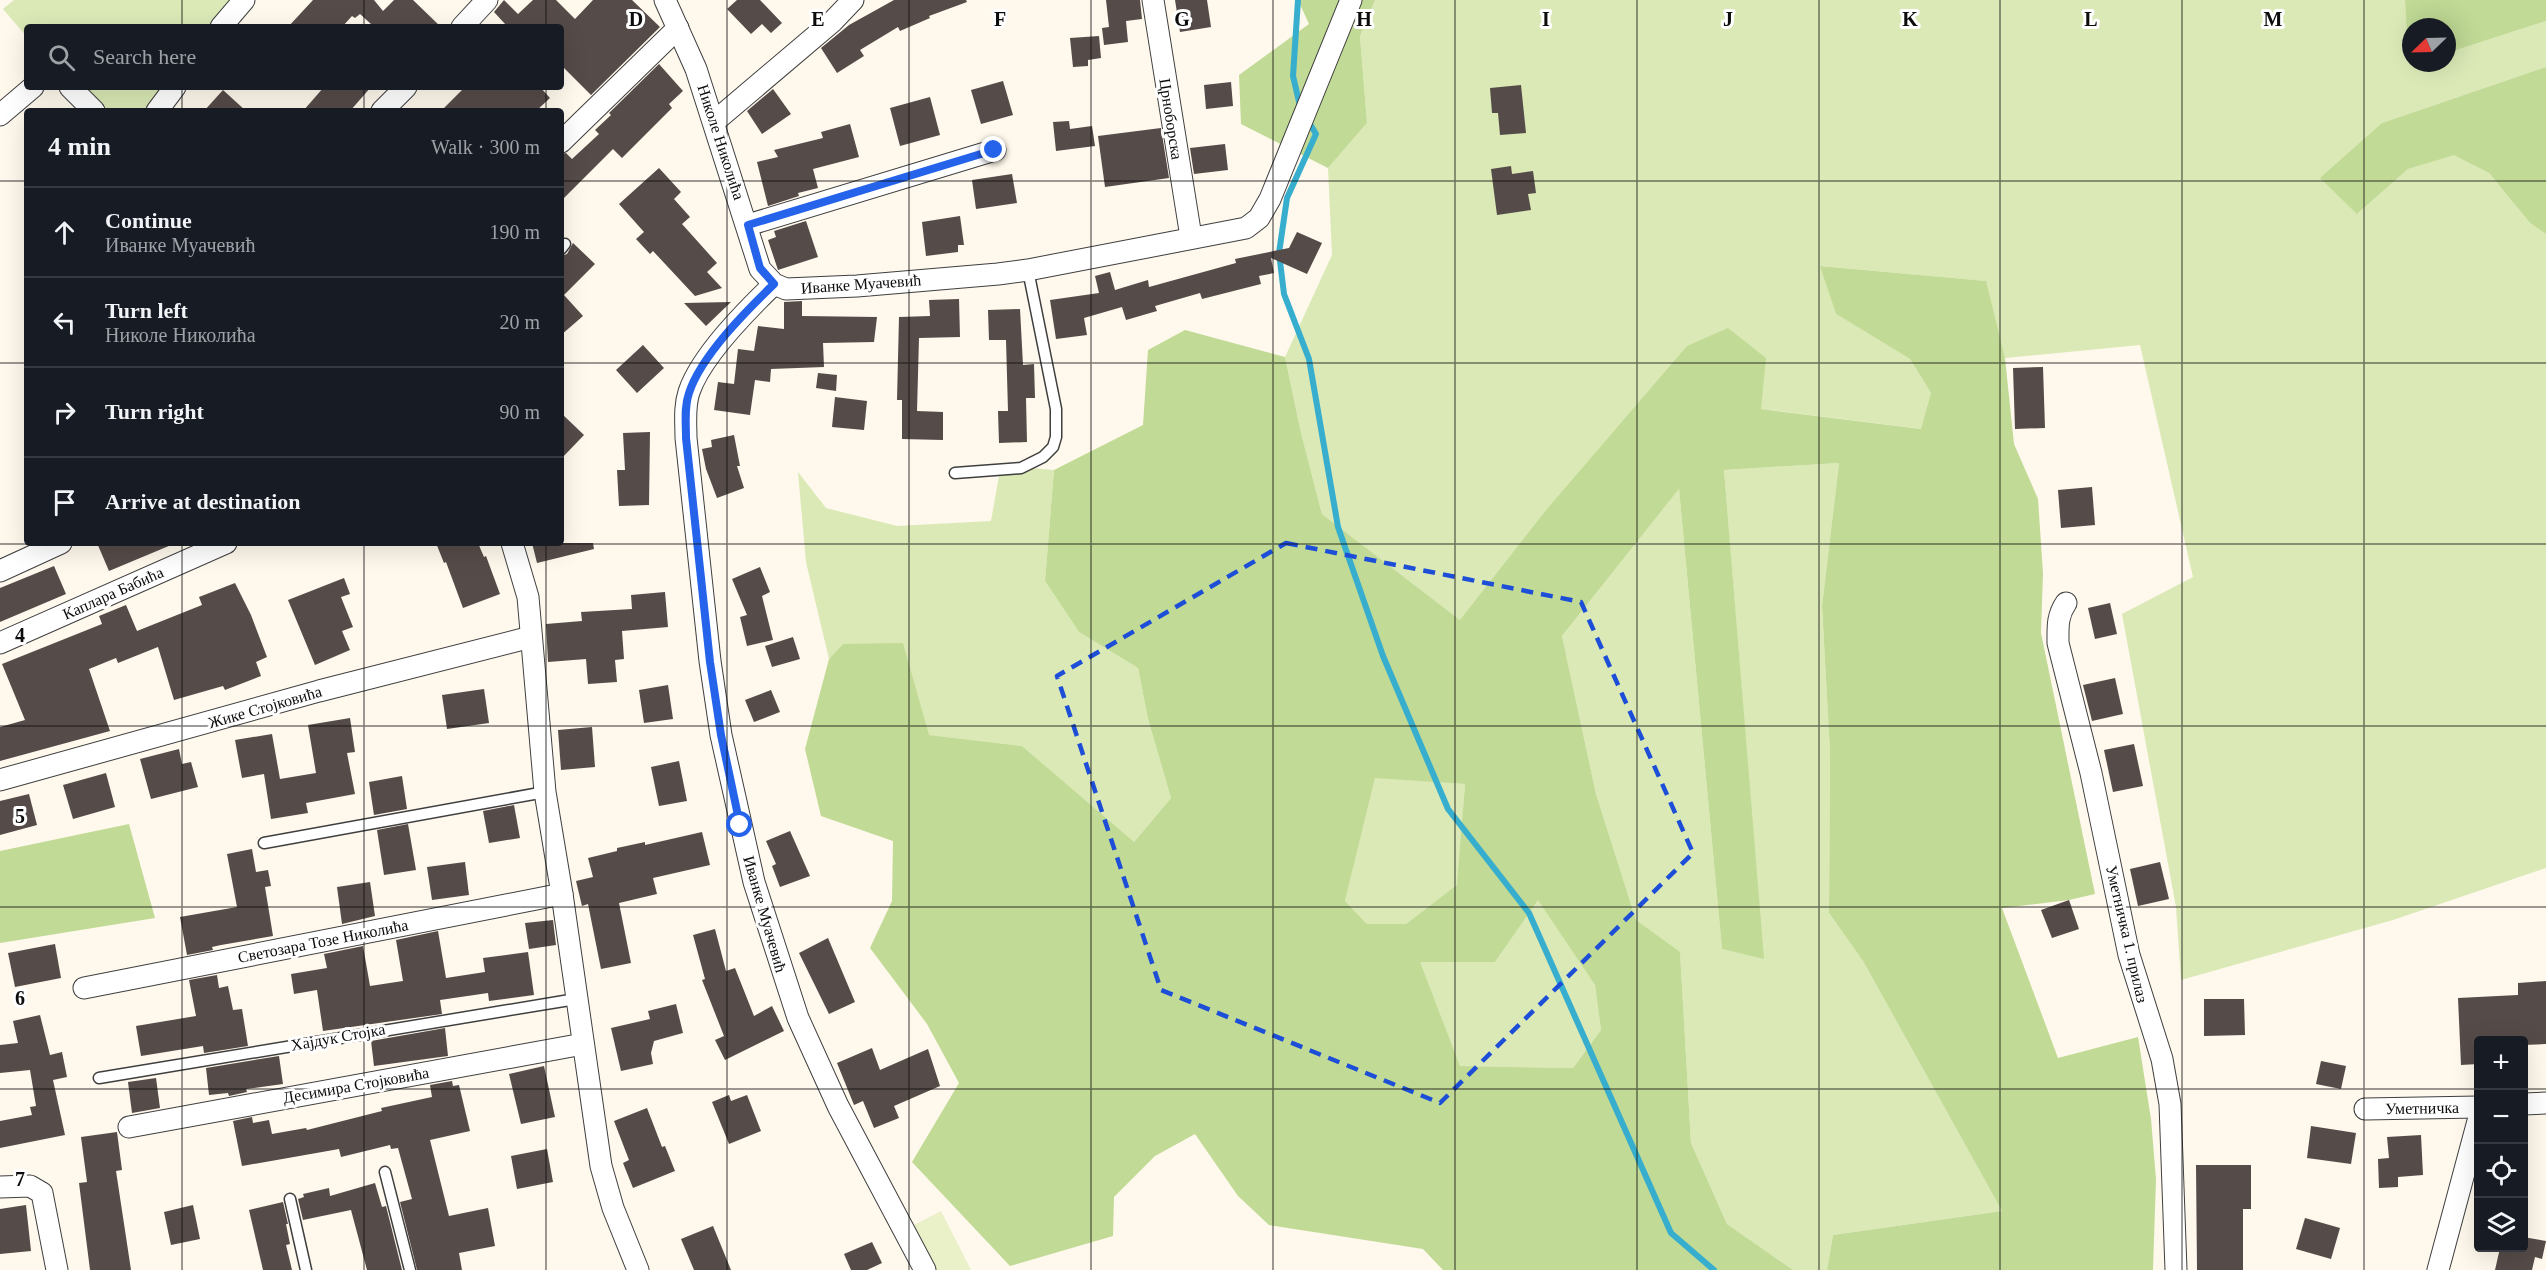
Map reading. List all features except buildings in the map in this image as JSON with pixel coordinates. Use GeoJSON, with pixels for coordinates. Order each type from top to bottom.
{"type":"FeatureCollection","features":[{"type":"Feature","properties":{"kind":"street"},"geometry":{"type":"LineString","coordinates":[[224,24],[244,0]]}},
{"type":"Feature","properties":{"kind":"street"},"geometry":{"type":"LineString","coordinates":[[465,24],[487,0]]}},
{"type":"Feature","properties":{"kind":"street","name":"Николе Николића"},"geometry":{"type":"LineString","coordinates":[[665,0],[696,69],[760,268],[774,284]]}},
{"type":"Feature","properties":{"kind":"street"},"geometry":{"type":"LineString","coordinates":[[714,122],[832,22],[853,0]]}},
{"type":"Feature","properties":{"kind":"street","name":"Црноборска"},"geometry":{"type":"LineString","coordinates":[[1153,0],[1191,237]]}},
{"type":"Feature","properties":{"kind":"street","name":"Иванке Муачевић"},"geometry":{"type":"LineString","coordinates":[[925,1270],[838,1106],[798,1018],[754,882],[721,735],[710,662],[686,438],[689,393],[698,372],[736,323],[774,284],[786,289],[857,286],[1029,270],[1191,237],[1234,231],[1254,223],[1270,199],[1284,167],[1351,0]]}},
{"type":"Feature","properties":{"kind":"street"},"geometry":{"type":"LineString","coordinates":[[564,139],[678,28]]}},
{"type":"Feature","properties":{"kind":"street"},"geometry":{"type":"LineString","coordinates":[[0,115],[29,90]]}},
{"type":"Feature","properties":{"kind":"street"},"geometry":{"type":"LineString","coordinates":[[73,90],[91,108]]}},
{"type":"Feature","properties":{"kind":"street"},"geometry":{"type":"LineString","coordinates":[[159,108],[173,90]]}},
{"type":"Feature","properties":{"kind":"street"},"geometry":{"type":"LineString","coordinates":[[385,108],[403,90]]}},
{"type":"Feature","properties":{"kind":"street"},"geometry":{"type":"LineString","coordinates":[[748,225],[994,150]]}},
{"type":"Feature","properties":{"kind":"street"},"geometry":{"type":"LineString","coordinates":[[0,571],[54,546]]}},
{"type":"Feature","properties":{"kind":"street","name":"Каплара Бабића"},"geometry":{"type":"LineString","coordinates":[[0,643],[219,546]]}},
{"type":"Feature","properties":{"kind":"street"},"geometry":{"type":"LineString","coordinates":[[514,546],[528,597],[545,792],[602,1166],[613,1208],[638,1270]]}},
{"type":"Feature","properties":{"kind":"street","name":"Уметничка 1. прилаз"},"geometry":{"type":"LineString","coordinates":[[2066,603],[2057,622],[2058,643],[2091,773],[2129,955],[2162,1059],[2170,1104],[2176,1270]]}},
{"type":"Feature","properties":{"kind":"street","name":"Жике Стојковића"},"geometry":{"type":"LineString","coordinates":[[0,780],[319,691],[531,637]]}},
{"type":"Feature","properties":{"kind":"street","name":"Светозара Тозе Николића"},"geometry":{"type":"LineString","coordinates":[[84,988],[562,894]]}},
{"type":"Feature","properties":{"kind":"street","name":"Десимира Стојковића"},"geometry":{"type":"LineString","coordinates":[[129,1127],[583,1044]]}},
{"type":"Feature","properties":{"kind":"street"},"geometry":{"type":"LineString","coordinates":[[2528,1104],[2546,1103]]}},
{"type":"Feature","properties":{"kind":"street","name":"Уметничка"},"geometry":{"type":"LineString","coordinates":[[2365,1108],[2474,1107]]}},
{"type":"Feature","properties":{"kind":"street","name":"Уметничка"},"geometry":{"type":"LineString","coordinates":[[2438,1270],[2474,1136]]}},
{"type":"Feature","properties":{"kind":"street"},"geometry":{"type":"LineString","coordinates":[[0,1187],[30,1186],[42,1193],[57,1270]]}},
{"type":"Feature","properties":{"kind":"lane"},"geometry":{"type":"LineString","coordinates":[[955,473],[1021,468],[1034,464],[1053,447],[1056,437],[1056,409],[1029,270]]}},
{"type":"Feature","properties":{"kind":"lane"},"geometry":{"type":"LineString","coordinates":[[264,843],[545,792]]}},
{"type":"Feature","properties":{"kind":"lane","name":"Хајдук Стојка"},"geometry":{"type":"LineString","coordinates":[[99,1078],[576,999]]}},
{"type":"Feature","properties":{"kind":"lane"},"geometry":{"type":"LineString","coordinates":[[385,1172],[410,1270]]}},
{"type":"Feature","properties":{"kind":"lane"},"geometry":{"type":"LineString","coordinates":[[290,1200],[306,1270]]}},
{"type":"Feature","properties":{"kind":"highlighted area"},"geometry":{"type":"Polygon","coordinates":[[[1286,543],[1581,602],[1693,853],[1440,1103],[1161,990],[1057,676],[1286,543]]]}},
{"type":"Feature","properties":{"kind":"green space"},"geometry":{"type":"Polygon","coordinates":[[[14,0],[244,0],[224,24],[24,24],[24,34],[3,9],[14,0]]]}},
{"type":"Feature","properties":{"kind":"green space"},"geometry":{"type":"Polygon","coordinates":[[[1298,0],[1375,0],[1360,36],[1367,123],[1328,168],[1241,124],[1239,75],[1309,24],[1298,0]]]}},
{"type":"Feature","properties":{"kind":"green space"},"geometry":{"type":"Polygon","coordinates":[[[1375,0],[2405,0],[2407,18],[2402,18],[2402,72],[2456,72],[2456,50],[2546,21],[2546,67],[2382,123],[2357,214],[2408,169],[2454,154],[2489,173],[2530,223],[2546,234],[2546,868],[2393,920],[2181,980],[2176,907],[2122,614],[2193,577],[2140,345],[2005,358],[1985,281],[1821,266],[1836,314],[1910,359],[1931,393],[1922,429],[1761,409],[1460,620],[1322,514],[1301,433],[1285,357],[1332,255],[1328,168],[1367,123],[1360,36],[1375,0]]]}},
{"type":"Feature","properties":{"kind":"green space"},"geometry":{"type":"Polygon","coordinates":[[[2405,0],[2546,0],[2546,21],[2456,50],[2456,18],[2406,18],[2405,0]]]}},
{"type":"Feature","properties":{"kind":"green space"},"geometry":{"type":"Polygon","coordinates":[[[2546,67],[2546,234],[2530,223],[2489,173],[2454,155],[2408,169],[2357,214],[2320,178],[2382,123],[2546,67]]]}},
{"type":"Feature","properties":{"kind":"green space"},"geometry":{"type":"Polygon","coordinates":[[[73,90],[173,90],[159,108],[91,108],[73,90]]]}},
{"type":"Feature","properties":{"kind":"green space"},"geometry":{"type":"Polygon","coordinates":[[[1820,266],[1986,281],[2005,358],[2014,444],[2038,499],[2043,573],[2041,633],[2095,894],[2069,900],[2002,908],[2058,1058],[2138,1037],[2151,1119],[2156,1179],[2153,1270],[1827,1270],[1833,1235],[2002,1211],[1863,961],[1829,913],[1830,752],[1822,606],[1839,463],[1724,470],[1764,959],[1722,949],[1679,489],[1562,636],[1596,794],[1636,920],[1680,952],[1691,1143],[1727,1224],[1793,1270],[1443,1270],[1423,1249],[1269,1225],[1238,1196],[1195,1134],[1155,1156],[1114,1197],[1113,1236],[1010,1266],[912,1162],[959,1083],[927,1024],[870,948],[892,901],[893,841],[821,816],[805,749],[829,659],[843,644],[903,643],[929,735],[1022,746],[1134,842],[1171,798],[1148,719],[1138,668],[1079,632],[1045,581],[1054,470],[1143,425],[1148,350],[1185,330],[1285,357],[1301,433],[1322,514],[1460,620],[1547,509],[1687,346],[1728,328],[1766,358],[1761,409],[1921,429],[1931,393],[1910,359],[1836,314],[1820,266]],[[1375,778],[1345,901],[1367,924],[1406,924],[1457,885],[1465,784],[1375,778]],[[1538,900],[1495,962],[1420,962],[1460,1066],[1573,1068],[1601,1030],[1595,985],[1538,900]]]}},
{"type":"Feature","properties":{"kind":"green space"},"geometry":{"type":"Polygon","coordinates":[[[1839,463],[1822,606],[1830,752],[1829,913],[1863,961],[2002,1211],[1833,1235],[1827,1270],[1793,1270],[1727,1224],[1691,1143],[1680,953],[1636,920],[1596,794],[1562,636],[1679,489],[1722,949],[1763,958],[1724,470],[1839,463]]]}},
{"type":"Feature","properties":{"kind":"green space"},"geometry":{"type":"Polygon","coordinates":[[[1001,465],[1054,470],[1045,581],[1079,632],[1138,668],[1148,719],[1171,798],[1133,843],[1022,746],[928,735],[903,644],[843,644],[829,659],[806,562],[798,472],[826,508],[897,526],[991,521],[1001,465]]]}},
{"type":"Feature","properties":{"kind":"green space"},"geometry":{"type":"Polygon","coordinates":[[[1375,777],[1465,784],[1458,885],[1406,924],[1367,924],[1345,901],[1375,777]]]}},
{"type":"Feature","properties":{"kind":"green space"},"geometry":{"type":"Polygon","coordinates":[[[129,824],[155,918],[0,943],[0,851],[129,824]]]}},
{"type":"Feature","properties":{"kind":"green space"},"geometry":{"type":"Polygon","coordinates":[[[1538,899],[1595,985],[1601,1030],[1573,1068],[1460,1066],[1419,961],[1495,962],[1538,899]]]}},
{"type":"Feature","properties":{"kind":"green space"},"geometry":{"type":"Polygon","coordinates":[[[941,1211],[971,1270],[931,1270],[910,1227],[941,1211]]]}},
{"type":"Feature","properties":{"kind":"waterway"},"geometry":{"type":"LineString","coordinates":[[1298,0],[1293,76],[1300,106]]}},
{"type":"Feature","properties":{"kind":"waterway"},"geometry":{"type":"LineString","coordinates":[[1310,124],[1316,134],[1287,198],[1279,253],[1284,294],[1309,359],[1338,527],[1383,656],[1448,809],[1529,913],[1671,1233],[1714,1270]]}},
{"type":"Feature","properties":{"kind":"route"},"geometry":{"type":"LineString","coordinates":[[740,825],[721,735],[710,662],[686,438],[686,412],[689,393],[698,372],[743,315],[774,284],[760,268],[748,225],[994,150]]}}]}
